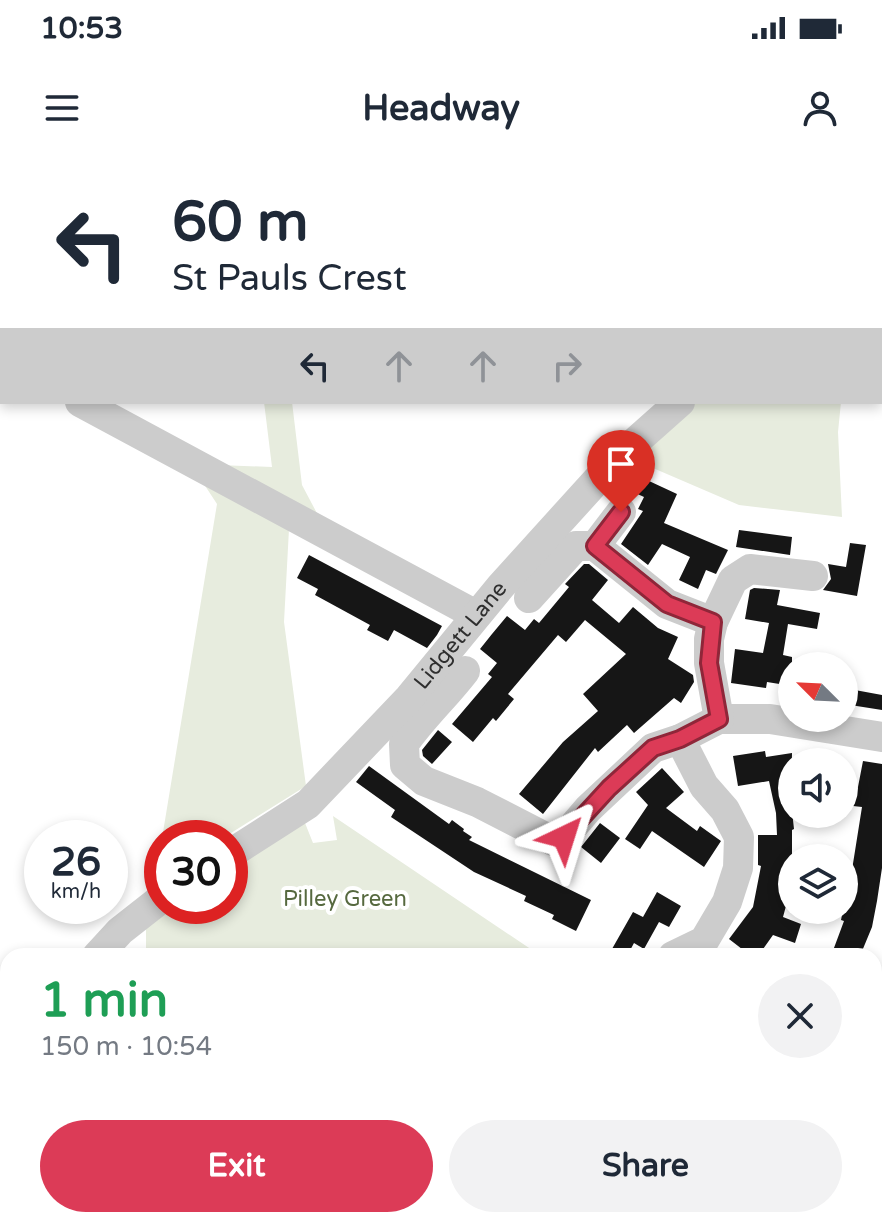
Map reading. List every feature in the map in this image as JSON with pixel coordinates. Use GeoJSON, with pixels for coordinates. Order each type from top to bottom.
{"type":"FeatureCollection","features":[{"type":"Feature","properties":{"kind":"street"},"geometry":{"type":"LineString","coordinates":[[84,404],[476,615]]}},
{"type":"Feature","properties":{"kind":"street","name":"Lidgett Lane"},"geometry":{"type":"LineString","coordinates":[[248,842],[308,804],[409,698],[476,615],[617,458],[678,404]]}},
{"type":"Feature","properties":{"kind":"street"},"geometry":{"type":"LineString","coordinates":[[595,546],[621,512]]}},
{"type":"Feature","properties":{"kind":"street"},"geometry":{"type":"LineString","coordinates":[[529,598],[576,546],[595,546],[667,604],[713,622]]}},
{"type":"Feature","properties":{"kind":"street"},"geometry":{"type":"LineString","coordinates":[[719,719],[709,663],[713,622],[733,580],[750,569],[813,576]]}},
{"type":"Feature","properties":{"kind":"street"},"geometry":{"type":"LineString","coordinates":[[465,671],[441,701],[423,716],[404,744],[405,765],[424,781],[477,802],[553,841],[564,837],[599,798],[653,748],[680,739],[719,719],[770,719],[882,737]]}},
{"type":"Feature","properties":{"kind":"street"},"geometry":{"type":"LineString","coordinates":[[680,739],[704,786],[725,810],[739,837],[738,868],[711,948]]}},
{"type":"Feature","properties":{"kind":"street"},"geometry":{"type":"LineString","coordinates":[[104,948],[144,912]]}},
{"type":"Feature","properties":{"kind":"green space"},"geometry":{"type":"Polygon","coordinates":[[[264,404],[292,404],[302,485],[320,519],[289,529],[284,622],[306,786],[248,822],[165,820],[217,504],[198,475],[219,465],[272,467],[264,404]]]}},
{"type":"Feature","properties":{"kind":"green space"},"geometry":{"type":"Polygon","coordinates":[[[679,404],[841,404],[838,432],[842,517],[739,505],[632,459],[679,404]]]}},
{"type":"Feature","properties":{"kind":"green space","name":"Pilley Green"},"geometry":{"type":"Polygon","coordinates":[[[333,816],[529,948],[146,948],[146,924],[248,924],[248,856],[303,818],[313,843],[337,840],[333,816]]]}},
{"type":"Feature","properties":{"kind":"building"},"geometry":{"type":"Polygon","coordinates":[[[634,474],[677,494],[664,523],[728,550],[716,574],[706,570],[698,589],[679,580],[690,557],[662,544],[648,565],[621,544],[643,511],[638,509],[644,497],[627,489],[634,474]]]}},
{"type":"Feature","properties":{"kind":"building"},"geometry":{"type":"Polygon","coordinates":[[[739,530],[792,537],[790,555],[736,547],[739,530]]]}},
{"type":"Feature","properties":{"kind":"building"},"geometry":{"type":"Polygon","coordinates":[[[850,543],[866,545],[857,596],[823,590],[831,579],[828,564],[846,567],[850,543]]]}},
{"type":"Feature","properties":{"kind":"building"},"geometry":{"type":"Polygon","coordinates":[[[309,555],[442,626],[437,635],[427,648],[394,630],[388,641],[367,630],[370,625],[315,595],[318,589],[297,578],[309,555]]]}},
{"type":"Feature","properties":{"kind":"building"},"geometry":{"type":"Polygon","coordinates":[[[584,564],[589,564],[608,580],[592,600],[619,623],[633,607],[658,628],[678,637],[668,659],[693,675],[694,682],[681,703],[674,698],[634,733],[627,725],[598,752],[595,748],[543,814],[519,794],[563,742],[598,711],[583,694],[626,654],[585,620],[566,642],[558,635],[508,694],[514,699],[473,742],[452,724],[492,677],[488,674],[497,663],[480,649],[492,634],[507,616],[525,630],[534,619],[539,623],[569,587],[565,584],[584,564]]]}},
{"type":"Feature","properties":{"kind":"building"},"geometry":{"type":"Polygon","coordinates":[[[750,590],[780,590],[777,605],[820,613],[817,629],[788,624],[783,652],[778,652],[778,684],[767,682],[766,688],[731,683],[735,649],[763,653],[769,623],[745,619],[750,590]]]}},
{"type":"Feature","properties":{"kind":"building"},"geometry":{"type":"Polygon","coordinates":[[[858,691],[882,695],[882,710],[858,706],[858,691]]]}},
{"type":"Feature","properties":{"kind":"building"},"geometry":{"type":"Polygon","coordinates":[[[438,730],[452,742],[432,764],[423,756],[422,750],[438,730]]]}},
{"type":"Feature","properties":{"kind":"building"},"geometry":{"type":"Polygon","coordinates":[[[765,751],[766,757],[778,755],[778,828],[794,829],[792,844],[778,844],[778,924],[801,924],[795,943],[773,935],[764,948],[741,948],[729,939],[753,907],[761,866],[758,865],[758,835],[777,835],[769,781],[738,786],[733,756],[765,751]]]}},
{"type":"Feature","properties":{"kind":"building"},"geometry":{"type":"Polygon","coordinates":[[[863,761],[882,764],[882,868],[872,927],[863,948],[834,948],[843,924],[858,924],[856,844],[862,807],[858,807],[858,787],[863,761]]]}},
{"type":"Feature","properties":{"kind":"building"},"geometry":{"type":"Polygon","coordinates":[[[369,766],[449,824],[452,820],[472,837],[469,840],[591,900],[576,931],[552,919],[554,915],[524,901],[526,896],[474,872],[391,817],[395,810],[356,782],[369,766]]]}},
{"type":"Feature","properties":{"kind":"building"},"geometry":{"type":"Polygon","coordinates":[[[662,768],[684,792],[666,808],[697,831],[700,826],[721,841],[704,867],[652,831],[640,849],[625,839],[648,805],[636,792],[662,768]]]}},
{"type":"Feature","properties":{"kind":"building"},"geometry":{"type":"Polygon","coordinates":[[[600,823],[620,838],[601,863],[581,847],[600,823]]]}},
{"type":"Feature","properties":{"kind":"building"},"geometry":{"type":"Polygon","coordinates":[[[657,892],[681,906],[669,927],[659,922],[645,948],[634,943],[631,948],[613,948],[633,912],[643,917],[657,892]]]}},
{"type":"Feature","properties":{"kind":"route"},"geometry":{"type":"LineString","coordinates":[[564,837],[588,809],[653,748],[680,739],[719,719],[709,663],[713,622],[667,604],[595,546],[621,512]]}}]}
